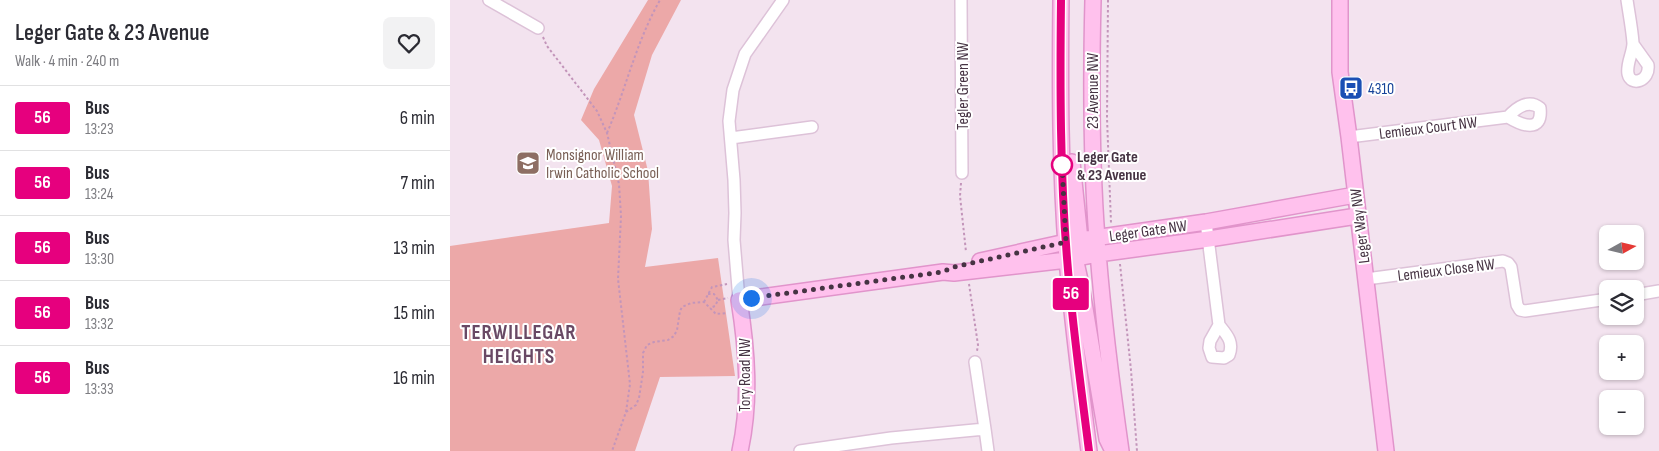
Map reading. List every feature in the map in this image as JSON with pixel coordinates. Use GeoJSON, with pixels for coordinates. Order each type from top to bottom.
{"type":"FeatureCollection","features":[{"type":"Feature","properties":{"kind":"street"},"geometry":{"type":"LineString","coordinates":[[488,0],[538,28]]}},
{"type":"Feature","properties":{"kind":"street"},"geometry":{"type":"LineString","coordinates":[[783,0],[745,54],[733,90],[729,121],[735,204],[734,240],[740,305],[942,272]]}},
{"type":"Feature","properties":{"kind":"street","name":"Tegler Green NW"},"geometry":{"type":"LineString","coordinates":[[962,0],[962,173]]}},
{"type":"Feature","properties":{"kind":"street","name":"23 Avenue NW"},"geometry":{"type":"LineString","coordinates":[[1062,0],[1061,150],[1073,241],[1072,259],[1078,366],[1089,451]]}},
{"type":"Feature","properties":{"kind":"street","name":"23 Avenue NW"},"geometry":{"type":"LineString","coordinates":[[1093,0],[1091,59],[1092,148],[1096,237],[1109,362],[1121,451]]}},
{"type":"Feature","properties":{"kind":"street","name":"Leger Way NW"},"geometry":{"type":"LineString","coordinates":[[1340,0],[1340,72],[1386,451]]}},
{"type":"Feature","properties":{"kind":"street"},"geometry":{"type":"LineString","coordinates":[[1627,0],[1633,44]]}},
{"type":"Feature","properties":{"kind":"street","name":"Lemieux Court NW"},"geometry":{"type":"LineString","coordinates":[[1349,137],[1508,117]]}},
{"type":"Feature","properties":{"kind":"street"},"geometry":{"type":"LineString","coordinates":[[731,138],[812,127]]}},
{"type":"Feature","properties":{"kind":"street","name":"Leger Gate NW"},"geometry":{"type":"LineString","coordinates":[[942,272],[954,267],[1073,241],[1206,222],[1355,195]]}},
{"type":"Feature","properties":{"kind":"street","name":"Leger Gate NW"},"geometry":{"type":"LineString","coordinates":[[942,272],[954,273],[1072,259],[1358,216]]}},
{"type":"Feature","properties":{"kind":"street"},"geometry":{"type":"LineString","coordinates":[[1206,222],[1219,324]]}},
{"type":"Feature","properties":{"kind":"street"},"geometry":{"type":"LineString","coordinates":[[1073,241],[1098,254]]}},
{"type":"Feature","properties":{"kind":"street"},"geometry":{"type":"LineString","coordinates":[[1072,259],[1106,439],[1113,451]]}},
{"type":"Feature","properties":{"kind":"street","name":"Lemieux Close NW"},"geometry":{"type":"LineString","coordinates":[[1366,279],[1503,261],[1511,267],[1517,305],[1520,310],[1525,311],[1599,300]]}},
{"type":"Feature","properties":{"kind":"street"},"geometry":{"type":"LineString","coordinates":[[1644,293],[1659,291]]}},
{"type":"Feature","properties":{"kind":"street","name":"Tory Road NW"},"geometry":{"type":"LineString","coordinates":[[740,305],[747,366],[742,451]]}},
{"type":"Feature","properties":{"kind":"street"},"geometry":{"type":"LineString","coordinates":[[975,362],[988,451]]}},
{"type":"Feature","properties":{"kind":"street"},"geometry":{"type":"LineString","coordinates":[[800,451],[891,438],[985,429]]}},
{"type":"Feature","properties":{"kind":"path"},"geometry":{"type":"LineString","coordinates":[[607,133],[636,50],[660,0]]}},
{"type":"Feature","properties":{"kind":"path"},"geometry":{"type":"LineString","coordinates":[[538,28],[547,46],[591,101],[607,133],[617,167],[621,199],[618,279],[630,372],[626,412],[612,451]]}},
{"type":"Feature","properties":{"kind":"path"},"geometry":{"type":"LineString","coordinates":[[962,173],[960,196],[966,252]]}},
{"type":"Feature","properties":{"kind":"path"},"geometry":{"type":"LineString","coordinates":[[704,302],[712,287],[737,282]]}},
{"type":"Feature","properties":{"kind":"path"},"geometry":{"type":"LineString","coordinates":[[969,282],[978,345],[975,362]]}},
{"type":"Feature","properties":{"kind":"path"},"geometry":{"type":"LineString","coordinates":[[708,294],[714,294],[718,300],[715,306],[709,308]]}},
{"type":"Feature","properties":{"kind":"path"},"geometry":{"type":"LineString","coordinates":[[626,412],[636,405],[639,398],[643,372],[643,353],[647,345],[668,340],[674,336],[682,307],[691,303],[704,302]]}},
{"type":"Feature","properties":{"kind":"path"},"geometry":{"type":"LineString","coordinates":[[704,302],[718,314],[740,305]]}},
{"type":"Feature","properties":{"kind":"shaded area"},"geometry":{"type":"Polygon","coordinates":[[[648,0],[681,0],[652,55],[634,115],[648,171],[652,229],[645,267],[718,258],[735,376],[660,377],[635,451],[450,451],[450,246],[609,223],[612,186],[599,140],[581,120],[594,89],[648,0]]]}},
{"type":"Feature","properties":{"kind":"bus line","name":"56"},"geometry":{"type":"LineString","coordinates":[[1061,0],[1061,150],[1067,260],[1089,451]]}},
{"type":"Feature","properties":{"kind":"place","name":"4310"},"geometry":{"type":"Point","coordinates":[1351,88]}},
{"type":"Feature","properties":{"kind":"place","name":"Monsignor William Irwin Catholic School"},"geometry":{"type":"Point","coordinates":[528,163]}},
{"type":"Feature","properties":{"kind":"place","name":"Leger Gate & 23 Avenue"},"geometry":{"type":"Point","coordinates":[1062,165]}},
{"type":"Feature","properties":{"kind":"district","name":"TERWILLEGAR HEIGHTS"},"geometry":{"type":"Point","coordinates":[519,344]}},
{"type":"Feature","properties":{"kind":"route"},"geometry":{"type":"LineString","coordinates":[[751,298],[942,272],[954,267],[1066,242],[1062,165]]}}]}
